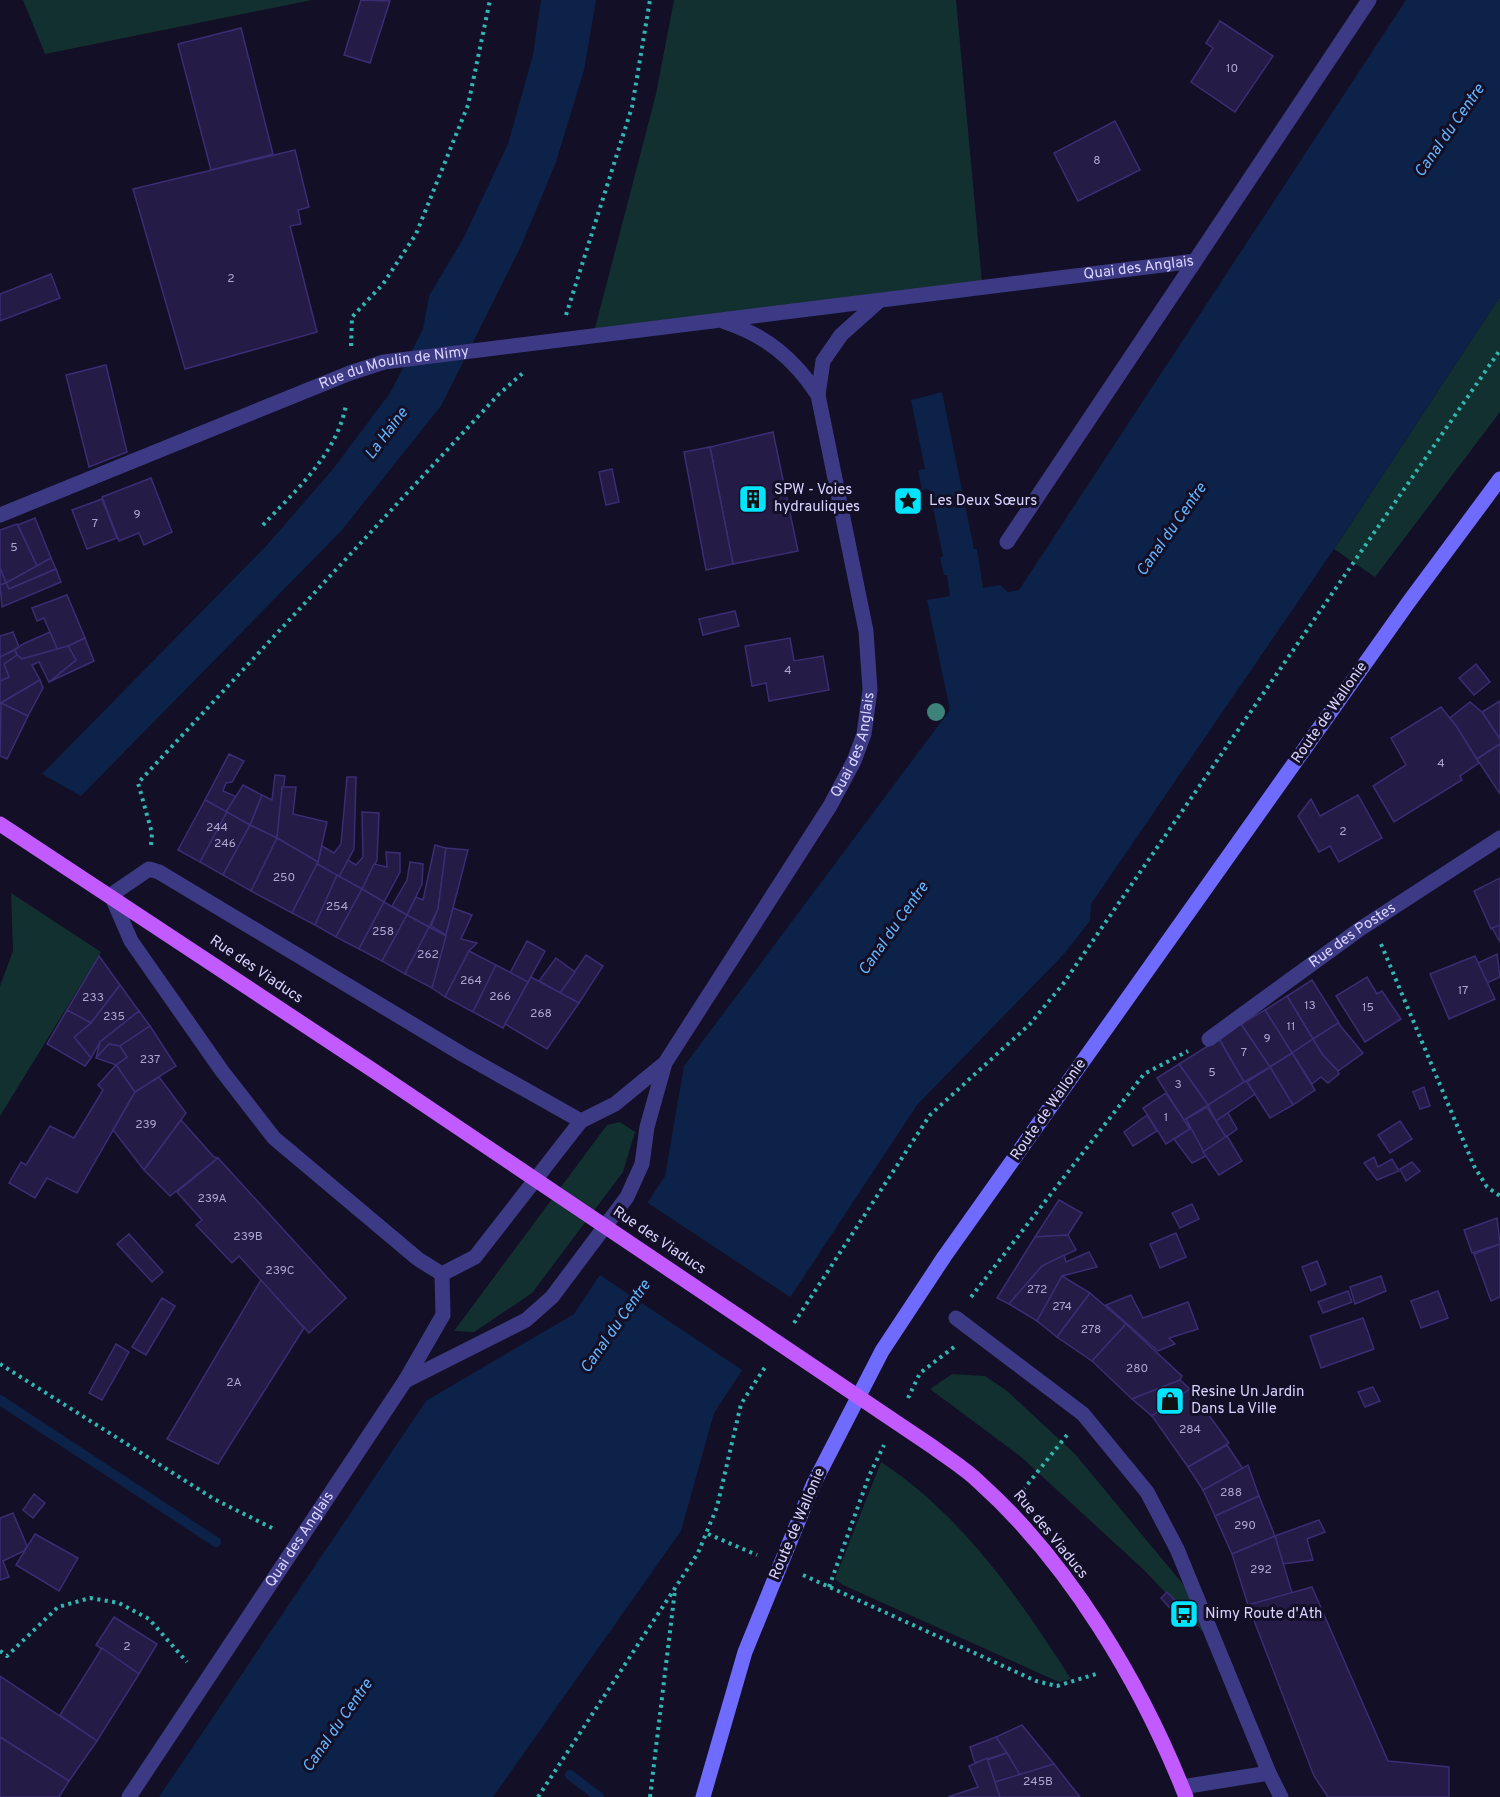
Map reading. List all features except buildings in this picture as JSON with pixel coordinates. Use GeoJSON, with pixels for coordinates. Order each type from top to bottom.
{"type":"FeatureCollection","features":[{"type":"Feature","properties":{"kind":"main road","name":"Route de Wallonie"},"geometry":{"type":"LineString","coordinates":[[703,1797],[745,1652],[813,1485],[882,1352],[910,1307],[1408,603],[1500,479]]}},
{"type":"Feature","properties":{"kind":"main road","name":"Rue des Viaducs"},"geometry":{"type":"LineString","coordinates":[[0,824],[111,895],[933,1447],[979,1481],[1008,1509],[1045,1552],[1123,1667],[1184,1792]]}},
{"type":"Feature","properties":{"kind":"street","name":"Quai des Anglais"},"geometry":{"type":"LineString","coordinates":[[811,309],[1195,261],[1368,0]]}},
{"type":"Feature","properties":{"kind":"street"},"geometry":{"type":"LineString","coordinates":[[1007,542],[1195,261]]}},
{"type":"Feature","properties":{"kind":"street","name":"Quai des Anglais"},"geometry":{"type":"LineString","coordinates":[[581,1121],[615,1104],[665,1063],[830,806],[854,762],[864,734],[870,690],[866,631],[818,395],[823,361],[841,335],[879,301]]}},
{"type":"Feature","properties":{"kind":"street","name":"Rue du Moulin de Nimy"},"geometry":{"type":"LineString","coordinates":[[0,515],[350,373],[384,362],[811,309]]}},
{"type":"Feature","properties":{"kind":"street"},"geometry":{"type":"LineString","coordinates":[[720,320],[753,331],[801,371],[818,395]]}},
{"type":"Feature","properties":{"kind":"street","name":"Rue des Postes"},"geometry":{"type":"LineString","coordinates":[[1209,1039],[1372,922],[1500,838]]}},
{"type":"Feature","properties":{"kind":"street"},"geometry":{"type":"LineString","coordinates":[[149,869],[159,872],[462,1054],[581,1121],[475,1257],[442,1274],[418,1259],[274,1138],[222,1071],[131,941],[111,895],[149,869]]}},
{"type":"Feature","properties":{"kind":"street"},"geometry":{"type":"LineString","coordinates":[[405,1381],[526,1320],[552,1297],[627,1197],[642,1164],[647,1127],[665,1063]]}},
{"type":"Feature","properties":{"kind":"street","name":"Quai des Anglais"},"geometry":{"type":"LineString","coordinates":[[129,1797],[405,1381],[443,1315],[442,1274]]}},
{"type":"Feature","properties":{"kind":"street"},"geometry":{"type":"LineString","coordinates":[[956,1318],[1083,1414],[1147,1492],[1172,1539],[1281,1797]]}},
{"type":"Feature","properties":{"kind":"street"},"geometry":{"type":"LineString","coordinates":[[1184,1792],[1269,1773]]}},
{"type":"Feature","properties":{"kind":"path"},"geometry":{"type":"LineString","coordinates":[[263,525],[316,469],[343,423],[350,373],[352,317],[383,284],[416,234],[468,105],[490,0]]}},
{"type":"Feature","properties":{"kind":"path"},"geometry":{"type":"LineString","coordinates":[[149,869],[152,833],[138,783],[498,395],[558,340],[632,107],[650,0]]}},
{"type":"Feature","properties":{"kind":"path"},"geometry":{"type":"LineString","coordinates":[[793,1324],[930,1115],[1030,1024],[1063,984],[1500,350]]}},
{"type":"Feature","properties":{"kind":"path"},"geometry":{"type":"LineString","coordinates":[[1372,922],[1474,1166],[1487,1187],[1500,1196]]}},
{"type":"Feature","properties":{"kind":"path"},"geometry":{"type":"LineString","coordinates":[[956,1318],[1144,1074],[1209,1039]]}},
{"type":"Feature","properties":{"kind":"path"},"geometry":{"type":"LineString","coordinates":[[538,1797],[675,1589],[708,1534],[717,1507],[741,1404],[774,1354]]}},
{"type":"Feature","properties":{"kind":"path"},"geometry":{"type":"LineString","coordinates":[[0,1364],[214,1499],[298,1541]]}},
{"type":"Feature","properties":{"kind":"path"},"geometry":{"type":"LineString","coordinates":[[1008,1509],[1083,1414]]}},
{"type":"Feature","properties":{"kind":"path"},"geometry":{"type":"LineString","coordinates":[[708,1534],[1036,1681],[1057,1686],[1123,1667]]}},
{"type":"Feature","properties":{"kind":"path"},"geometry":{"type":"LineString","coordinates":[[650,1797],[675,1589]]}},
{"type":"Feature","properties":{"kind":"path"},"geometry":{"type":"LineString","coordinates":[[0,1651],[7,1656],[58,1607],[90,1598],[119,1604],[149,1619],[205,1683]]}},
{"type":"Feature","properties":{"kind":"green space"},"geometry":{"type":"Polygon","coordinates":[[[23,0],[312,0],[45,54],[23,0]]]}},
{"type":"Feature","properties":{"kind":"green space"},"geometry":{"type":"Polygon","coordinates":[[[674,0],[956,0],[982,282],[593,336],[656,94],[674,0]]]}},
{"type":"Feature","properties":{"kind":"green space"},"geometry":{"type":"Polygon","coordinates":[[[1500,297],[1500,412],[1375,577],[1334,549],[1500,297]]]}},
{"type":"Feature","properties":{"kind":"green space"},"geometry":{"type":"Polygon","coordinates":[[[11,893],[101,952],[0,1116],[0,986],[13,951],[11,893]]]}},
{"type":"Feature","properties":{"kind":"green space"},"geometry":{"type":"Polygon","coordinates":[[[620,1122],[635,1132],[623,1172],[532,1293],[474,1332],[454,1331],[607,1125],[620,1122]]]}},
{"type":"Feature","properties":{"kind":"green space"},"geometry":{"type":"Polygon","coordinates":[[[952,1374],[985,1376],[1007,1391],[1075,1454],[1187,1589],[1204,1633],[1144,1570],[1020,1456],[930,1389],[952,1374]]]}},
{"type":"Feature","properties":{"kind":"green space"},"geometry":{"type":"Polygon","coordinates":[[[881,1462],[938,1507],[987,1560],[1031,1618],[1071,1679],[1059,1682],[843,1585],[835,1579],[881,1462]]]}},
{"type":"Feature","properties":{"kind":"water","name":"La Haine"},"geometry":{"type":"Polygon","coordinates":[[[541,0],[596,0],[584,70],[556,162],[522,244],[441,406],[342,530],[81,796],[42,774],[267,545],[333,469],[390,393],[423,329],[429,296],[464,237],[508,144],[533,55],[541,0]]]}},
{"type":"Feature","properties":{"kind":"water","name":"Canal du Centre"},"geometry":{"type":"Polygon","coordinates":[[[1406,0],[1500,0],[1500,297],[1334,549],[1091,904],[1090,921],[1063,955],[917,1105],[714,1413],[681,1531],[493,1797],[159,1797],[426,1401],[574,1314],[665,1176],[684,1066],[950,710],[927,600],[950,596],[947,575],[944,575],[940,558],[943,556],[929,489],[922,490],[918,470],[925,469],[911,400],[942,392],[974,549],[977,549],[983,588],[1000,585],[1008,592],[1019,590],[1406,0]]]}},
{"type":"Feature","properties":{"kind":"pier"},"geometry":{"type":"Polygon","coordinates":[[[645,1201],[793,1299],[745,1372],[597,1273],[645,1201]]]}},
{"type":"Feature","properties":{"kind":"waterway"},"geometry":{"type":"LineString","coordinates":[[0,1400],[216,1542]]}},
{"type":"Feature","properties":{"kind":"waterway"},"geometry":{"type":"LineString","coordinates":[[570,1775],[599,1797]]}},
{"type":"Feature","properties":{"kind":"place","name":"SPW - Voies hydrauliques"},"geometry":{"type":"Point","coordinates":[753,499]}},
{"type":"Feature","properties":{"kind":"place","name":"Les Deux Sœurs"},"geometry":{"type":"Point","coordinates":[908,501]}},
{"type":"Feature","properties":{"kind":"place","name":"Resine Un Jardin Dans La Ville"},"geometry":{"type":"Point","coordinates":[1170,1401]}},
{"type":"Feature","properties":{"kind":"place","name":"Nimy Route d'Ath"},"geometry":{"type":"Point","coordinates":[1184,1614]}}]}
